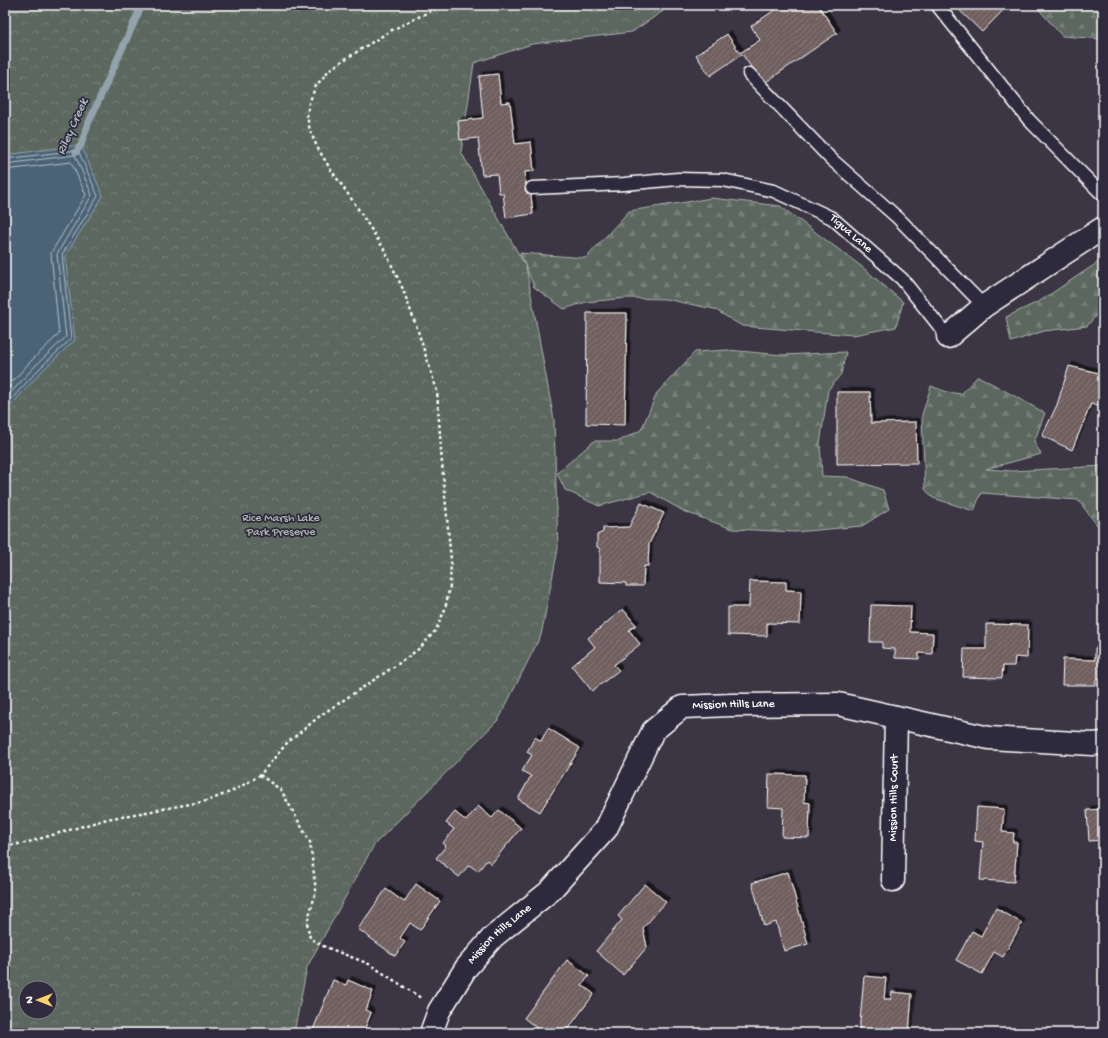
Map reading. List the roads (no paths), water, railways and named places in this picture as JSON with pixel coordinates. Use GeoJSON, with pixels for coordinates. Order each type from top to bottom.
{"type":"FeatureCollection","features":[{"type":"Feature","properties":{"kind":"street","name":"Tigua Lane"},"geometry":{"type":"LineString","coordinates":[[948,337],[984,306],[1103,228]]}},
{"type":"Feature","properties":{"kind":"street","name":"Mission Hills Lane"},"geometry":{"type":"LineString","coordinates":[[431,1033],[439,1011],[466,968],[493,937],[550,891],[606,829],[653,730],[682,707],[838,704],[989,738],[1092,744],[1103,743]]}},
{"type":"Feature","properties":{"kind":"street","name":"Mission Hills Court"},"geometry":{"type":"LineString","coordinates":[[893,880],[896,718]]}},
{"type":"Feature","properties":{"kind":"lane"},"geometry":{"type":"LineString","coordinates":[[937,5],[1029,120],[1103,195]]}},
{"type":"Feature","properties":{"kind":"lane"},"geometry":{"type":"LineString","coordinates":[[749,74],[830,158],[898,218],[984,306]]}},
{"type":"Feature","properties":{"kind":"lane","name":"Tigua Lane"},"geometry":{"type":"LineString","coordinates":[[532,188],[624,184],[678,179],[723,180],[774,191],[832,218],[902,279],[948,337]]}},
{"type":"Feature","properties":{"kind":"water"},"geometry":{"type":"Polygon","coordinates":[[[81,145],[103,196],[65,256],[75,340],[42,371],[5,412],[5,155],[81,145]]]}},
{"type":"Feature","properties":{"kind":"waterway","name":"Riley Creek"},"geometry":{"type":"LineString","coordinates":[[76,152],[81,145],[88,124],[142,5]]}},
{"type":"Feature","properties":{"kind":"park label","name":"Rice Marsh Lake Park Preserve"},"geometry":{"type":"Point","coordinates":[281,526]}}]}
